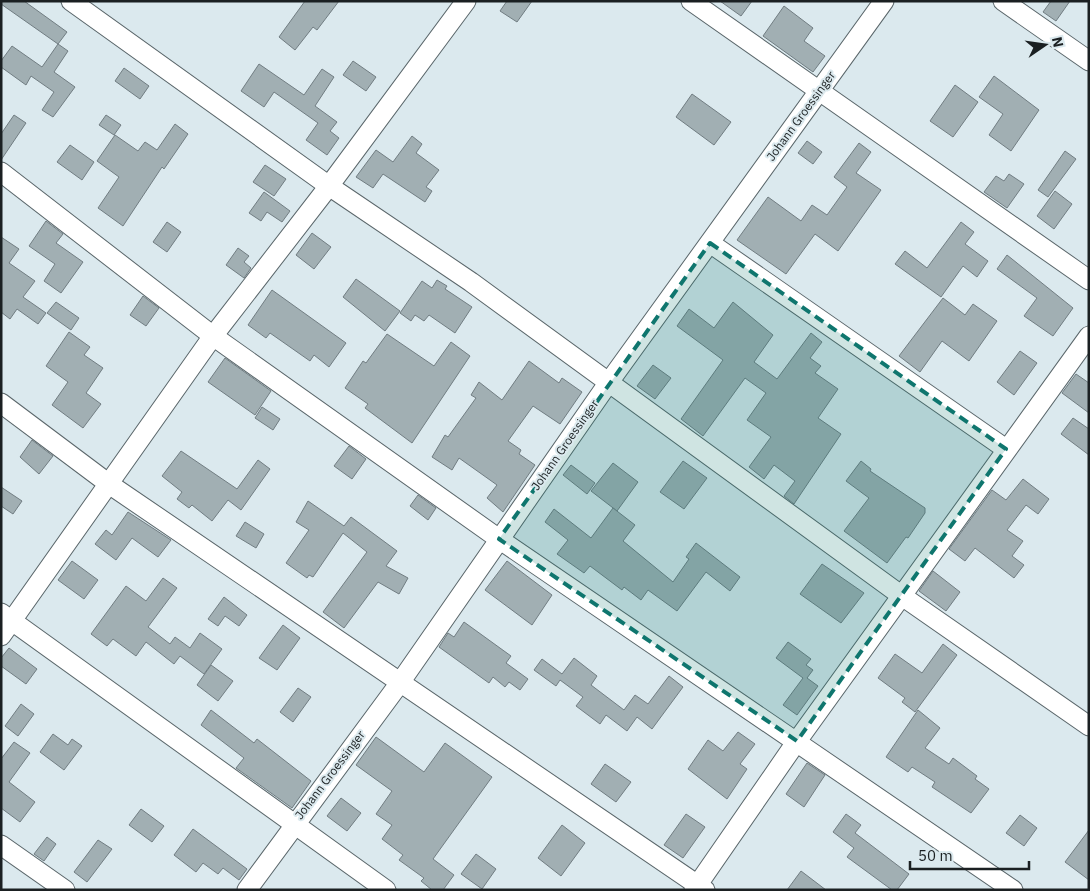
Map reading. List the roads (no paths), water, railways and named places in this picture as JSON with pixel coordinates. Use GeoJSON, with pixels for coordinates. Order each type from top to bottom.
{"type":"FeatureCollection","features":[{"type":"Feature","properties":{"kind":"street"},"geometry":{"type":"LineString","coordinates":[[70,1],[329,186],[471,282],[902,596],[1089,726]]}},
{"type":"Feature","properties":{"kind":"street"},"geometry":{"type":"LineString","coordinates":[[1,636],[7,617],[109,484],[214,336],[329,186],[466,1]]}},
{"type":"Feature","properties":{"kind":"street"},"geometry":{"type":"LineString","coordinates":[[691,1],[819,92],[918,158],[1089,280]]}},
{"type":"Feature","properties":{"kind":"street","name":"Johann Groessinger"},"geometry":{"type":"LineString","coordinates":[[247,890],[399,684],[609,382],[884,1]]}},
{"type":"Feature","properties":{"kind":"street"},"geometry":{"type":"LineString","coordinates":[[1004,1],[1089,61]]}},
{"type":"Feature","properties":{"kind":"street"},"geometry":{"type":"LineString","coordinates":[[1,172],[214,336],[500,539],[1013,890]]}},
{"type":"Feature","properties":{"kind":"street"},"geometry":{"type":"LineString","coordinates":[[710,243],[1006,449]]}},
{"type":"Feature","properties":{"kind":"street"},"geometry":{"type":"LineString","coordinates":[[1,403],[109,484],[699,888],[797,741],[1089,336]]}},
{"type":"Feature","properties":{"kind":"street"},"geometry":{"type":"LineString","coordinates":[[7,617],[386,890]]}},
{"type":"Feature","properties":{"kind":"street"},"geometry":{"type":"LineString","coordinates":[[1,845],[65,890]]}}]}
